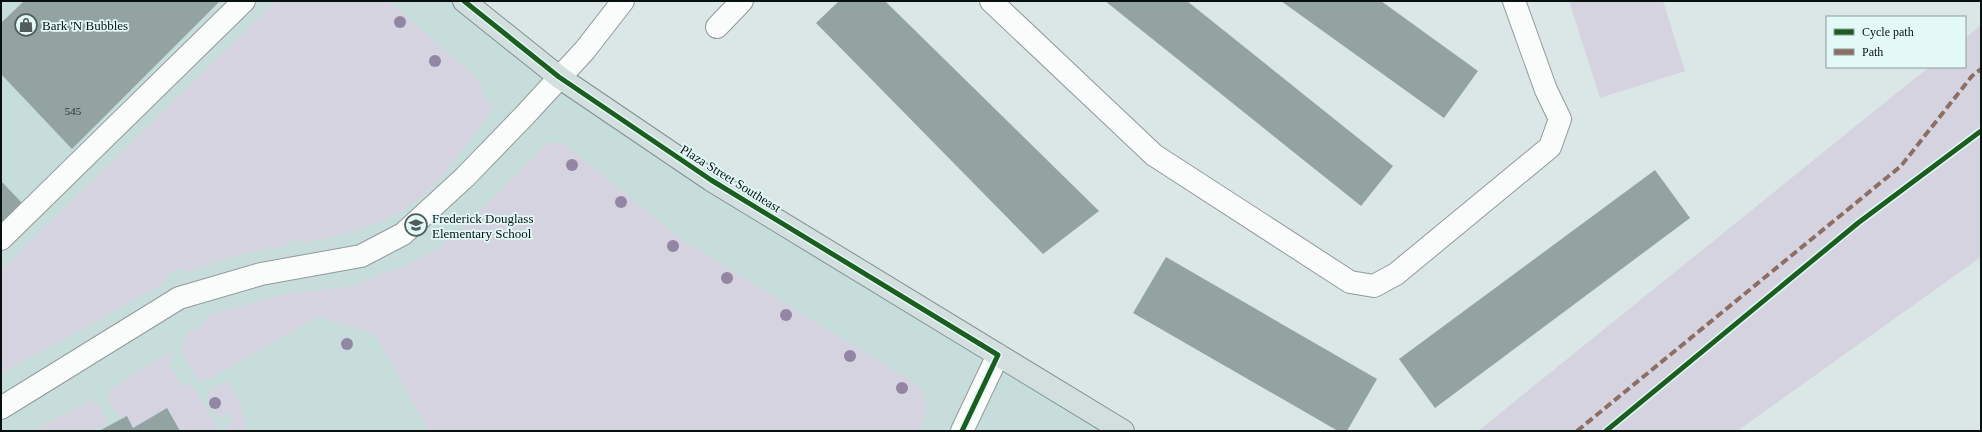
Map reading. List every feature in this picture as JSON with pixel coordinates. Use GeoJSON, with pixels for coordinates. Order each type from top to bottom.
{"type":"FeatureCollection","features":[{"type":"Feature","properties":{"kind":"main road","name":"Plaza Street Southeast"},"geometry":{"type":"LineString","coordinates":[[464,1],[560,77],[711,180],[1123,431]]}},
{"type":"Feature","properties":{"kind":"street"},"geometry":{"type":"LineString","coordinates":[[1,240],[244,1]]}},
{"type":"Feature","properties":{"kind":"street"},"geometry":{"type":"LineString","coordinates":[[1,408],[179,298],[261,274],[361,256],[403,234],[465,177],[560,77],[585,50],[623,1]]}},
{"type":"Feature","properties":{"kind":"street"},"geometry":{"type":"LineString","coordinates":[[717,27],[742,1]]}},
{"type":"Feature","properties":{"kind":"street"},"geometry":{"type":"LineString","coordinates":[[991,1],[1154,154],[1350,282],[1374,286],[1396,274],[1550,147],[1560,118],[1546,90],[1514,1]]}},
{"type":"Feature","properties":{"kind":"street"},"geometry":{"type":"LineString","coordinates":[[962,431],[998,355]]}},
{"type":"Feature","properties":{"kind":"shaded area","name":"Frederick Douglass Elementary School"},"geometry":{"type":"Polygon","coordinates":[[[1,1],[464,1],[559,77],[1123,431],[1,431],[1,1]]]}},
{"type":"Feature","properties":{"kind":"shaded area"},"geometry":{"type":"Polygon","coordinates":[[[276,1],[389,1],[477,78],[483,89],[485,102],[495,103],[485,120],[439,180],[420,198],[393,215],[364,228],[333,237],[301,243],[300,240],[286,242],[287,246],[236,256],[188,272],[182,268],[166,276],[166,282],[1,374],[1,270],[276,1]]]}},
{"type":"Feature","properties":{"kind":"shaded area"},"geometry":{"type":"Polygon","coordinates":[[[1569,1],[1663,1],[1685,71],[1600,98],[1569,1]]]}},
{"type":"Feature","properties":{"kind":"shaded area"},"geometry":{"type":"Polygon","coordinates":[[[1981,25],[1981,257],[1737,431],[1478,431],[1928,68],[1966,68],[1966,37],[1981,25]]]}},
{"type":"Feature","properties":{"kind":"shaded area"},"geometry":{"type":"Polygon","coordinates":[[[551,143],[563,143],[681,239],[918,385],[924,396],[925,402],[924,419],[919,431],[429,431],[375,334],[318,317],[205,381],[198,380],[181,351],[186,333],[201,327],[212,314],[285,294],[352,286],[413,262],[438,248],[468,223],[542,148],[551,143]]]}},
{"type":"Feature","properties":{"kind":"shaded area"},"geometry":{"type":"Polygon","coordinates":[[[173,355],[174,358],[168,361],[181,385],[186,386],[190,384],[193,387],[219,431],[180,431],[167,408],[133,428],[127,416],[120,419],[107,397],[111,393],[109,390],[161,357],[173,355]]]}},
{"type":"Feature","properties":{"kind":"shaded area"},"geometry":{"type":"Polygon","coordinates":[[[228,381],[242,407],[246,431],[228,431],[225,427],[233,422],[228,413],[219,418],[207,398],[209,391],[228,381]]]}},
{"type":"Feature","properties":{"kind":"shaded area"},"geometry":{"type":"Polygon","coordinates":[[[90,401],[100,407],[108,423],[93,431],[32,431],[90,401]]]}},
{"type":"Feature","properties":{"kind":"building"},"geometry":{"type":"Polygon","coordinates":[[[24,1],[220,1],[72,149],[1,74],[1,23],[24,1]]]}},
{"type":"Feature","properties":{"kind":"building"},"geometry":{"type":"Polygon","coordinates":[[[839,1],[885,1],[1099,211],[1043,254],[816,23],[839,1]]]}},
{"type":"Feature","properties":{"kind":"building"},"geometry":{"type":"Polygon","coordinates":[[[1105,1],[1187,1],[1393,166],[1361,206],[1105,1]]]}},
{"type":"Feature","properties":{"kind":"building"},"geometry":{"type":"Polygon","coordinates":[[[1281,1],[1381,1],[1478,71],[1444,118],[1281,1]]]}},
{"type":"Feature","properties":{"kind":"building"},"geometry":{"type":"Polygon","coordinates":[[[1655,170],[1690,218],[1435,408],[1399,359],[1655,170]]]}},
{"type":"Feature","properties":{"kind":"building"},"geometry":{"type":"Polygon","coordinates":[[[1,181],[23,204],[1,225],[1,181]]]}},
{"type":"Feature","properties":{"kind":"building"},"geometry":{"type":"Polygon","coordinates":[[[1166,257],[1377,379],[1347,431],[1338,431],[1133,313],[1166,257]]]}},
{"type":"Feature","properties":{"kind":"building"},"geometry":{"type":"Polygon","coordinates":[[[167,408],[180,431],[99,431],[127,416],[133,428],[167,408]]]}},
{"type":"Feature","properties":{"kind":"marked path"},"geometry":{"type":"LineString","coordinates":[[1577,431],[1901,166],[1972,76],[1981,69]]}},
{"type":"Feature","properties":{"kind":"cycle path"},"geometry":{"type":"LineString","coordinates":[[464,1],[559,77],[711,180],[998,355],[962,431]]}},
{"type":"Feature","properties":{"kind":"cycle path"},"geometry":{"type":"LineString","coordinates":[[1606,431],[1858,223],[1981,131]]}},
{"type":"Feature","properties":{"kind":"place","name":"Bark 'N Bubbles"},"geometry":{"type":"Point","coordinates":[26,25]}},
{"type":"Feature","properties":{"kind":"place","name":"Frederick Douglass Elementary School"},"geometry":{"type":"Point","coordinates":[416,225]}}]}
